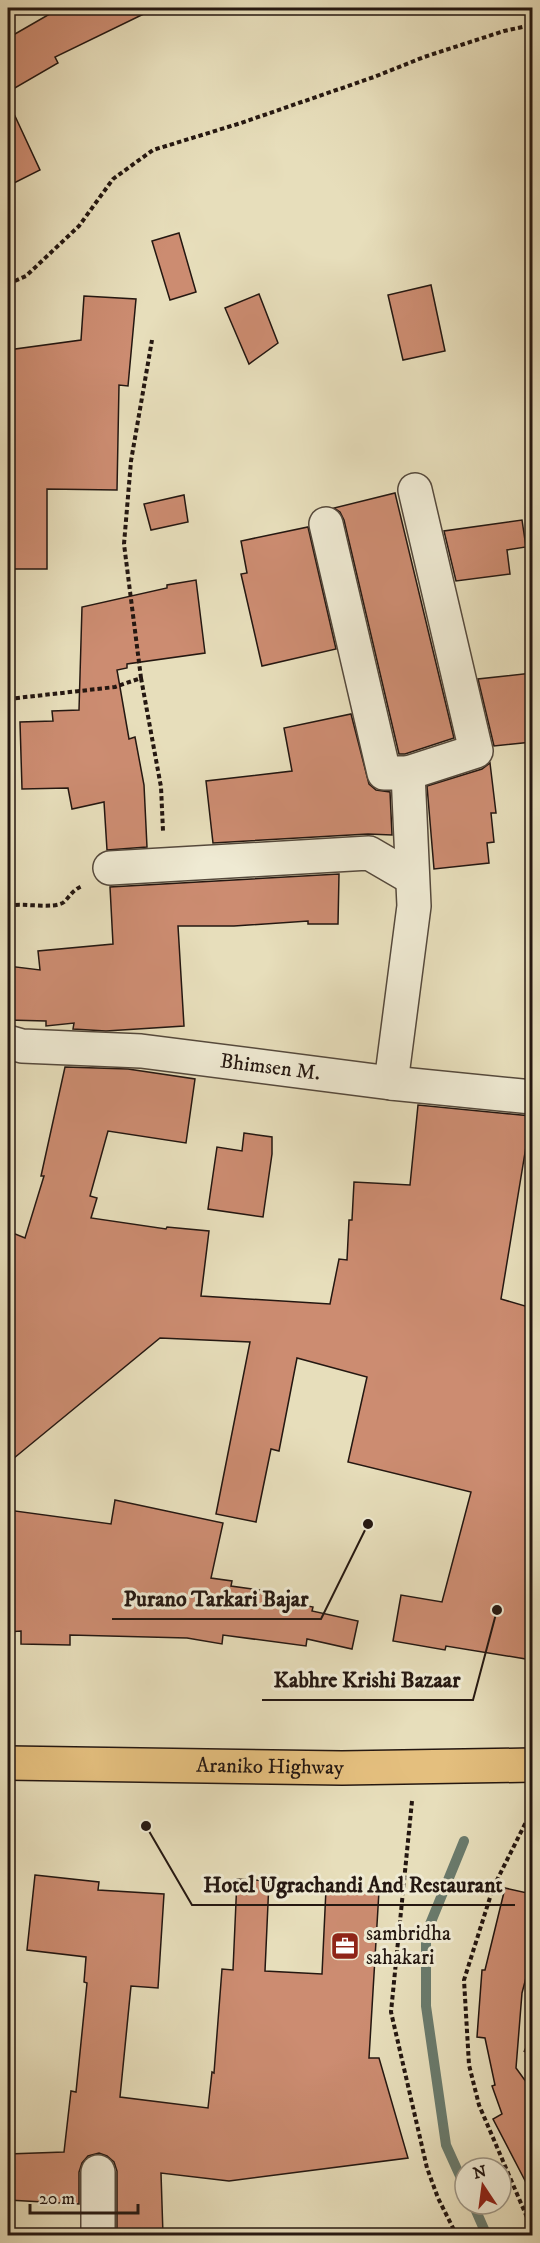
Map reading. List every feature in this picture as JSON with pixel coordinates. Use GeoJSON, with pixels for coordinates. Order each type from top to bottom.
{"type":"FeatureCollection","features":[{"type":"Feature","properties":{"kind":"highway","name":"Araniko Highway"},"geometry":{"type":"LineString","coordinates":[[8,1763],[342,1768],[532,1765]]}},
{"type":"Feature","properties":{"kind":"street"},"geometry":{"type":"LineString","coordinates":[[326,524],[384,773],[408,773],[476,751],[415,490]]}},
{"type":"Feature","properties":{"kind":"street"},"geometry":{"type":"LineString","coordinates":[[391,1083],[414,906],[408,773]]}},
{"type":"Feature","properties":{"kind":"street"},"geometry":{"type":"LineString","coordinates":[[113,867],[369,853],[412,878]]}},
{"type":"Feature","properties":{"kind":"street","name":"Bhimsen M."},"geometry":{"type":"LineString","coordinates":[[8,1042],[22,1046],[141,1051],[391,1083],[532,1097]]}},
{"type":"Feature","properties":{"kind":"street"},"geometry":{"type":"LineString","coordinates":[[98,2172],[98,2235]]}},
{"type":"Feature","properties":{"kind":"path"},"geometry":{"type":"LineString","coordinates":[[8,284],[26,276],[79,226],[113,179],[153,150],[241,123],[374,77],[424,57],[504,31],[532,25]]}},
{"type":"Feature","properties":{"kind":"path"},"geometry":{"type":"LineString","coordinates":[[152,340],[131,461],[124,544],[141,678],[161,787],[164,864]]}},
{"type":"Feature","properties":{"kind":"path"},"geometry":{"type":"LineString","coordinates":[[8,699],[115,687],[141,678]]}},
{"type":"Feature","properties":{"kind":"path"},"geometry":{"type":"LineString","coordinates":[[8,906],[16,904],[48,906],[64,902],[75,889],[113,867]]}},
{"type":"Feature","properties":{"kind":"path"},"geometry":{"type":"LineString","coordinates":[[415,1767],[391,2012],[428,2169],[438,2198],[457,2235]]}},
{"type":"Feature","properties":{"kind":"path"},"geometry":{"type":"LineString","coordinates":[[532,1810],[493,1888],[464,1980],[469,2065],[479,2105],[532,2229]]}},
{"type":"Feature","properties":{"kind":"path"},"geometry":{"type":"LineString","coordinates":[[524,2050],[532,2054]]}},
{"type":"Feature","properties":{"kind":"building"},"geometry":{"type":"Polygon","coordinates":[[[60,8],[156,8],[55,57],[58,63],[8,92],[8,38],[60,8]]]}},
{"type":"Feature","properties":{"kind":"building"},"geometry":{"type":"Polygon","coordinates":[[[8,101],[40,170],[8,186],[8,101]]]}},
{"type":"Feature","properties":{"kind":"building"},"geometry":{"type":"Polygon","coordinates":[[[179,233],[196,292],[170,300],[152,241],[179,233]]]}},
{"type":"Feature","properties":{"kind":"building"},"geometry":{"type":"Polygon","coordinates":[[[431,285],[445,351],[403,360],[388,295],[431,285]]]}},
{"type":"Feature","properties":{"kind":"building"},"geometry":{"type":"Polygon","coordinates":[[[259,294],[278,343],[249,364],[225,308],[259,294]]]}},
{"type":"Feature","properties":{"kind":"building"},"geometry":{"type":"Polygon","coordinates":[[[84,296],[136,299],[128,386],[119,385],[117,490],[47,489],[47,569],[8,569],[8,350],[81,340],[84,296]]]}},
{"type":"Feature","properties":{"kind":"building"},"geometry":{"type":"Polygon","coordinates":[[[395,493],[454,738],[405,754],[399,754],[344,520],[340,512],[334,508],[395,493]]]}},
{"type":"Feature","properties":{"kind":"building"},"geometry":{"type":"Polygon","coordinates":[[[184,495],[188,522],[151,530],[144,504],[184,495]]]}},
{"type":"Feature","properties":{"kind":"building"},"geometry":{"type":"Polygon","coordinates":[[[522,520],[526,547],[507,550],[510,574],[456,581],[444,531],[522,520]]]}},
{"type":"Feature","properties":{"kind":"building"},"geometry":{"type":"Polygon","coordinates":[[[308,527],[336,649],[262,666],[241,574],[247,573],[241,541],[308,527]]]}},
{"type":"Feature","properties":{"kind":"building"},"geometry":{"type":"Polygon","coordinates":[[[196,580],[205,653],[127,664],[127,668],[117,670],[129,739],[135,737],[144,785],[147,847],[107,850],[104,802],[72,809],[68,788],[22,789],[20,722],[53,721],[52,711],[79,710],[82,607],[167,588],[167,585],[196,580]]]}},
{"type":"Feature","properties":{"kind":"building"},"geometry":{"type":"Polygon","coordinates":[[[532,673],[532,742],[494,746],[478,679],[532,673]]]}},
{"type":"Feature","properties":{"kind":"building"},"geometry":{"type":"Polygon","coordinates":[[[351,714],[369,784],[376,790],[390,792],[392,835],[368,834],[213,843],[206,781],[292,771],[284,728],[351,714]]]}},
{"type":"Feature","properties":{"kind":"building"},"geometry":{"type":"Polygon","coordinates":[[[490,763],[496,813],[491,813],[494,842],[487,843],[489,863],[434,869],[427,786],[482,769],[490,763]]]}},
{"type":"Feature","properties":{"kind":"building"},"geometry":{"type":"Polygon","coordinates":[[[339,874],[338,924],[308,924],[308,921],[234,926],[178,926],[184,1026],[106,1031],[73,1029],[74,1023],[46,1026],[46,1021],[8,1020],[8,966],[40,970],[38,951],[113,944],[110,887],[339,874]]]}},
{"type":"Feature","properties":{"kind":"building"},"geometry":{"type":"Polygon","coordinates":[[[65,1067],[128,1069],[195,1079],[186,1143],[108,1131],[90,1196],[97,1198],[91,1218],[166,1229],[167,1227],[209,1231],[201,1296],[330,1304],[339,1259],[347,1260],[354,1182],[410,1185],[418,1105],[531,1116],[501,1299],[532,1308],[532,1660],[446,1646],[445,1650],[393,1641],[401,1595],[442,1602],[471,1492],[348,1462],[367,1377],[297,1358],[279,1451],[271,1449],[256,1522],[216,1514],[250,1342],[160,1338],[8,1463],[8,1231],[25,1238],[44,1176],[41,1176],[65,1067]]]}},
{"type":"Feature","properties":{"kind":"building"},"geometry":{"type":"Polygon","coordinates":[[[244,1133],[272,1137],[272,1154],[263,1217],[208,1209],[217,1147],[242,1151],[244,1133]]]}},
{"type":"Feature","properties":{"kind":"building"},"geometry":{"type":"Polygon","coordinates":[[[115,1500],[223,1523],[211,1578],[232,1581],[231,1586],[274,1592],[272,1599],[313,1607],[312,1611],[358,1621],[352,1649],[307,1639],[306,1646],[223,1635],[222,1644],[187,1638],[70,1635],[70,1645],[21,1644],[21,1631],[8,1632],[8,1510],[111,1524],[115,1500]]]}},
{"type":"Feature","properties":{"kind":"building"},"geometry":{"type":"Polygon","coordinates":[[[35,1875],[99,1882],[98,1890],[164,1894],[158,1988],[131,1986],[120,2097],[208,2108],[212,2072],[214,2073],[222,1969],[233,1970],[237,1879],[269,1881],[265,1971],[322,1974],[326,1889],[379,1891],[369,2058],[379,2058],[408,2158],[229,2181],[161,2173],[163,2235],[117,2235],[117,2171],[114,2162],[99,2153],[88,2156],[82,2163],[79,2172],[79,2204],[8,2200],[8,2154],[64,2152],[71,2091],[76,2092],[87,1983],[84,1982],[86,1957],[27,1950],[35,1875]]]}},
{"type":"Feature","properties":{"kind":"building"},"geometry":{"type":"Polygon","coordinates":[[[505,1888],[532,1894],[532,1955],[522,1993],[516,2068],[532,2090],[532,2194],[493,2119],[502,2114],[492,2086],[495,2085],[485,2038],[477,2037],[482,1970],[485,1970],[505,1888]]]}},
{"type":"Feature","properties":{"kind":"waterway"},"geometry":{"type":"LineString","coordinates":[[453,2160],[446,2145],[426,2006],[426,1934],[464,1841]]}},
{"type":"Feature","properties":{"kind":"waterway"},"geometry":{"type":"LineString","coordinates":[[478,2216],[487,2236]]}},
{"type":"Feature","properties":{"kind":"place","name":"Purano Tarkari Bajar"},"geometry":{"type":"Point","coordinates":[368,1524]}},
{"type":"Feature","properties":{"kind":"place","name":"Kabhre Krishi Bazaar"},"geometry":{"type":"Point","coordinates":[497,1610]}},
{"type":"Feature","properties":{"kind":"place","name":"Hotel Ugrachandi And Restaurant"},"geometry":{"type":"Point","coordinates":[146,1826]}},
{"type":"Feature","properties":{"kind":"place","name":"sambridha sahakari"},"geometry":{"type":"Point","coordinates":[345,1946]}}]}
